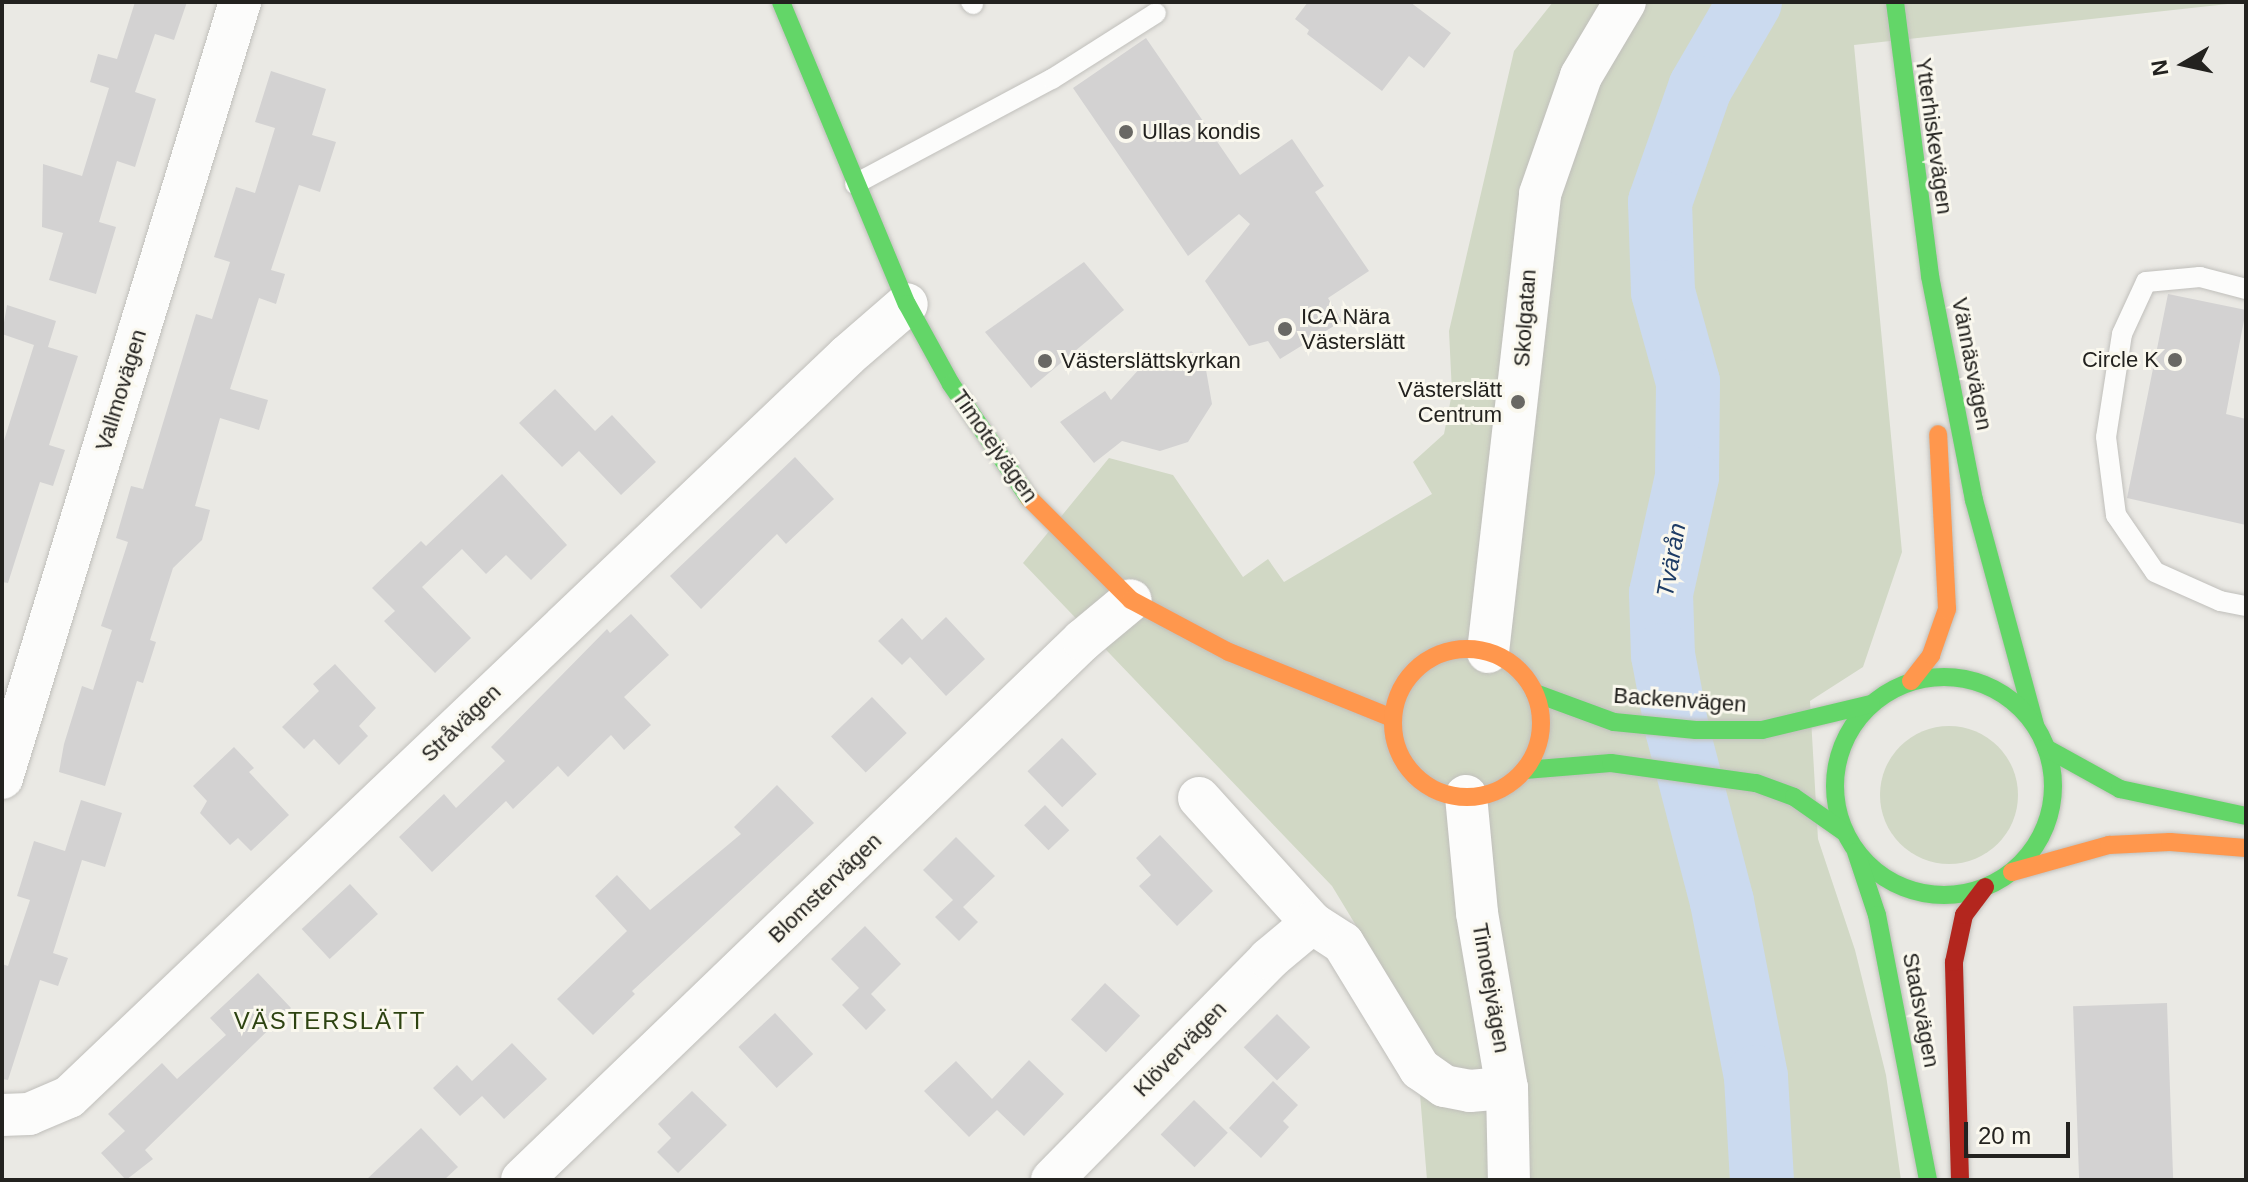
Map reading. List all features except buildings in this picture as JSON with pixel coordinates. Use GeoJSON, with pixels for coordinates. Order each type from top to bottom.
{"type":"FeatureCollection","features":[{"type":"Feature","properties":{"kind":"street","name":"Vallmovägen"},"geometry":{"type":"LineString","coordinates":[[2,778],[240,2]]}},
{"type":"Feature","properties":{"kind":"street","name":"Timotejvägen"},"geometry":{"type":"LineString","coordinates":[[781,2],[907,304],[951,384],[1018,487],[1131,600],[1229,652],[1392,718]]}},
{"type":"Feature","properties":{"kind":"street","name":"Skolgatan"},"geometry":{"type":"LineString","coordinates":[[1488,652],[1540,194],[1581,76],[1625,2]]}},
{"type":"Feature","properties":{"kind":"street","name":"Ytterhiskevägen"},"geometry":{"type":"LineString","coordinates":[[1895,2],[1930,276]]}},
{"type":"Feature","properties":{"kind":"street","name":"Vännäsvägen"},"geometry":{"type":"LineString","coordinates":[[1911,681],[1931,655],[1947,609],[1930,276]]}},
{"type":"Feature","properties":{"kind":"street","name":"Vännäsvägen"},"geometry":{"type":"LineString","coordinates":[[1930,276],[1974,500],[2035,725]]}},
{"type":"Feature","properties":{"kind":"street","name":"Stråvägen"},"geometry":{"type":"LineString","coordinates":[[2,1115],[29,1114],[69,1097],[835,366],[907,304]]}},
{"type":"Feature","properties":{"kind":"street","name":"Blomstervägen"},"geometry":{"type":"LineString","coordinates":[[522,1180],[1083,640],[1131,600]]}},
{"type":"Feature","properties":{"kind":"street"},"geometry":{"type":"LineString","coordinates":[[1525,770],[1538,745],[1541,722],[1535,693],[1518,668],[1488,652],[1460,648],[1426,659],[1402,685],[1392,718],[1395,742],[1421,781],[1466,796],[1489,793],[1525,770],[1611,763],[1756,783],[1794,797],[1844,832]]}},
{"type":"Feature","properties":{"kind":"street"},"geometry":{"type":"LineString","coordinates":[[2012,872],[2031,852],[2048,815],[2052,774],[2046,748],[2035,725],[2017,704],[1967,679],[1911,681],[1871,704],[1849,731],[1836,763],[1835,798],[1844,832],[1856,852],[1882,876],[1914,891],[1950,895],[1985,887],[2012,872],[2109,845],[2170,842],[2246,848]]}},
{"type":"Feature","properties":{"kind":"street","name":"Backenvägen"},"geometry":{"type":"LineString","coordinates":[[1535,693],[1614,722],[1762,730],[1871,704]]}},
{"type":"Feature","properties":{"kind":"street"},"geometry":{"type":"LineString","coordinates":[[2046,748],[2080,771],[2120,789],[2246,816]]}},
{"type":"Feature","properties":{"kind":"street","name":"Timotejvägen"},"geometry":{"type":"LineString","coordinates":[[1466,796],[1477,913],[1507,1088],[1509,1180]]}},
{"type":"Feature","properties":{"kind":"street"},"geometry":{"type":"LineString","coordinates":[[1199,798],[1312,923],[1343,943],[1420,1069],[1444,1086],[1470,1091],[1507,1088]]}},
{"type":"Feature","properties":{"kind":"street","name":"Stadsvägen"},"geometry":{"type":"LineString","coordinates":[[1856,852],[1877,915],[1928,1180]]}},
{"type":"Feature","properties":{"kind":"street","name":"Stadsvägen"},"geometry":{"type":"LineString","coordinates":[[1960,1180],[1954,962],[1964,915],[1985,887]]}},
{"type":"Feature","properties":{"kind":"street","name":"Klövervägen"},"geometry":{"type":"LineString","coordinates":[[1052,1180],[1269,959],[1312,923]]}},
{"type":"Feature","properties":{"kind":"lane"},"geometry":{"type":"LineString","coordinates":[[855,184],[1052,79],[1156,13]]}},
{"type":"Feature","properties":{"kind":"lane"},"geometry":{"type":"LineString","coordinates":[[2246,289],[2200,277],[2146,282],[2122,334],[2106,437],[2116,515],[2155,572],[2220,601],[2246,606]]}},
{"type":"Feature","properties":{"kind":"green space"},"geometry":{"type":"Polygon","coordinates":[[[1553,2],[2246,2],[1854,45],[1902,552],[1863,667],[1810,701],[1818,839],[1855,950],[1886,1075],[1901,1180],[1427,1180],[1414,1021],[1332,886],[1023,563],[1109,458],[1173,475],[1243,577],[1268,559],[1284,582],[1432,494],[1413,462],[1444,434],[1452,393],[1449,331],[1514,51],[1553,2]]]}},
{"type":"Feature","properties":{"kind":"green space"},"geometry":{"type":"Polygon","coordinates":[[[1949,726],[1975,732],[1998,746],[2012,769],[2018,795],[2012,821],[1998,844],[1975,858],[1949,864],[1923,858],[1900,844],[1886,821],[1880,795],[1886,769],[1900,746],[1923,732],[1949,726]]]}},
{"type":"Feature","properties":{"kind":"waterway","name":"Tvärån"},"geometry":{"type":"LineString","coordinates":[[1750,2],[1700,88],[1660,202],[1663,292],[1688,382],[1687,477],[1661,593],[1663,655],[1677,729],[1722,902],[1756,1077],[1762,1180]]}},
{"type":"Feature","properties":{"kind":"traffic: fast"},"geometry":{"type":"LineString","coordinates":[[781,2],[907,304],[951,384],[1029,498]]}},
{"type":"Feature","properties":{"kind":"traffic: fast"},"geometry":{"type":"LineString","coordinates":[[1895,2],[1930,276],[1974,500],[2035,725]]}},
{"type":"Feature","properties":{"kind":"traffic: fast"},"geometry":{"type":"LineString","coordinates":[[1944,677],[1986,685],[2021,709],[2045,744],[2053,786],[2045,828],[2021,863],[1986,887],[1944,895],[1902,887],[1867,863],[1843,828],[1835,786],[1843,744],[1867,709],[1902,685],[1944,677]]}},
{"type":"Feature","properties":{"kind":"traffic: fast"},"geometry":{"type":"LineString","coordinates":[[1535,693],[1614,722],[1696,730],[1762,730],[1871,704]]}},
{"type":"Feature","properties":{"kind":"traffic: fast"},"geometry":{"type":"LineString","coordinates":[[2046,748],[2120,789],[2246,816]]}},
{"type":"Feature","properties":{"kind":"traffic: fast"},"geometry":{"type":"LineString","coordinates":[[1525,770],[1611,763],[1756,783],[1794,797],[1844,832]]}},
{"type":"Feature","properties":{"kind":"traffic: fast"},"geometry":{"type":"LineString","coordinates":[[1856,852],[1877,915],[1928,1180]]}},
{"type":"Feature","properties":{"kind":"traffic: slow"},"geometry":{"type":"LineString","coordinates":[[1911,681],[1931,655],[1947,609],[1938,434]]}},
{"type":"Feature","properties":{"kind":"traffic: slow"},"geometry":{"type":"LineString","coordinates":[[1029,498],[1131,600],[1229,652],[1392,718]]}},
{"type":"Feature","properties":{"kind":"traffic: slow"},"geometry":{"type":"LineString","coordinates":[[1467,649],[1495,655],[1519,671],[1535,695],[1541,723],[1535,751],[1519,775],[1495,791],[1467,797],[1439,791],[1415,775],[1399,751],[1393,723],[1399,695],[1415,671],[1439,655],[1467,649]]}},
{"type":"Feature","properties":{"kind":"traffic: slow"},"geometry":{"type":"LineString","coordinates":[[2012,872],[2109,845],[2170,842],[2246,848]]}},
{"type":"Feature","properties":{"kind":"traffic: jam"},"geometry":{"type":"LineString","coordinates":[[1960,1180],[1954,962],[1964,915],[1985,887]]}},
{"type":"Feature","properties":{"kind":"place","name":"Ullas kondis"},"geometry":{"type":"Point","coordinates":[1126,132]}},
{"type":"Feature","properties":{"kind":"place","name":"ICA Nära Västerslätt"},"geometry":{"type":"Point","coordinates":[1285,329]}},
{"type":"Feature","properties":{"kind":"place","name":"Circle K"},"geometry":{"type":"Point","coordinates":[2175,360]}},
{"type":"Feature","properties":{"kind":"place","name":"Västerslättskyrkan"},"geometry":{"type":"Point","coordinates":[1045,361]}},
{"type":"Feature","properties":{"kind":"place","name":"Västerslätt Centrum"},"geometry":{"type":"Point","coordinates":[1518,402]}},
{"type":"Feature","properties":{"kind":"district","name":"VÄSTERSLÄTT"},"geometry":{"type":"Point","coordinates":[330,1021]}}]}
